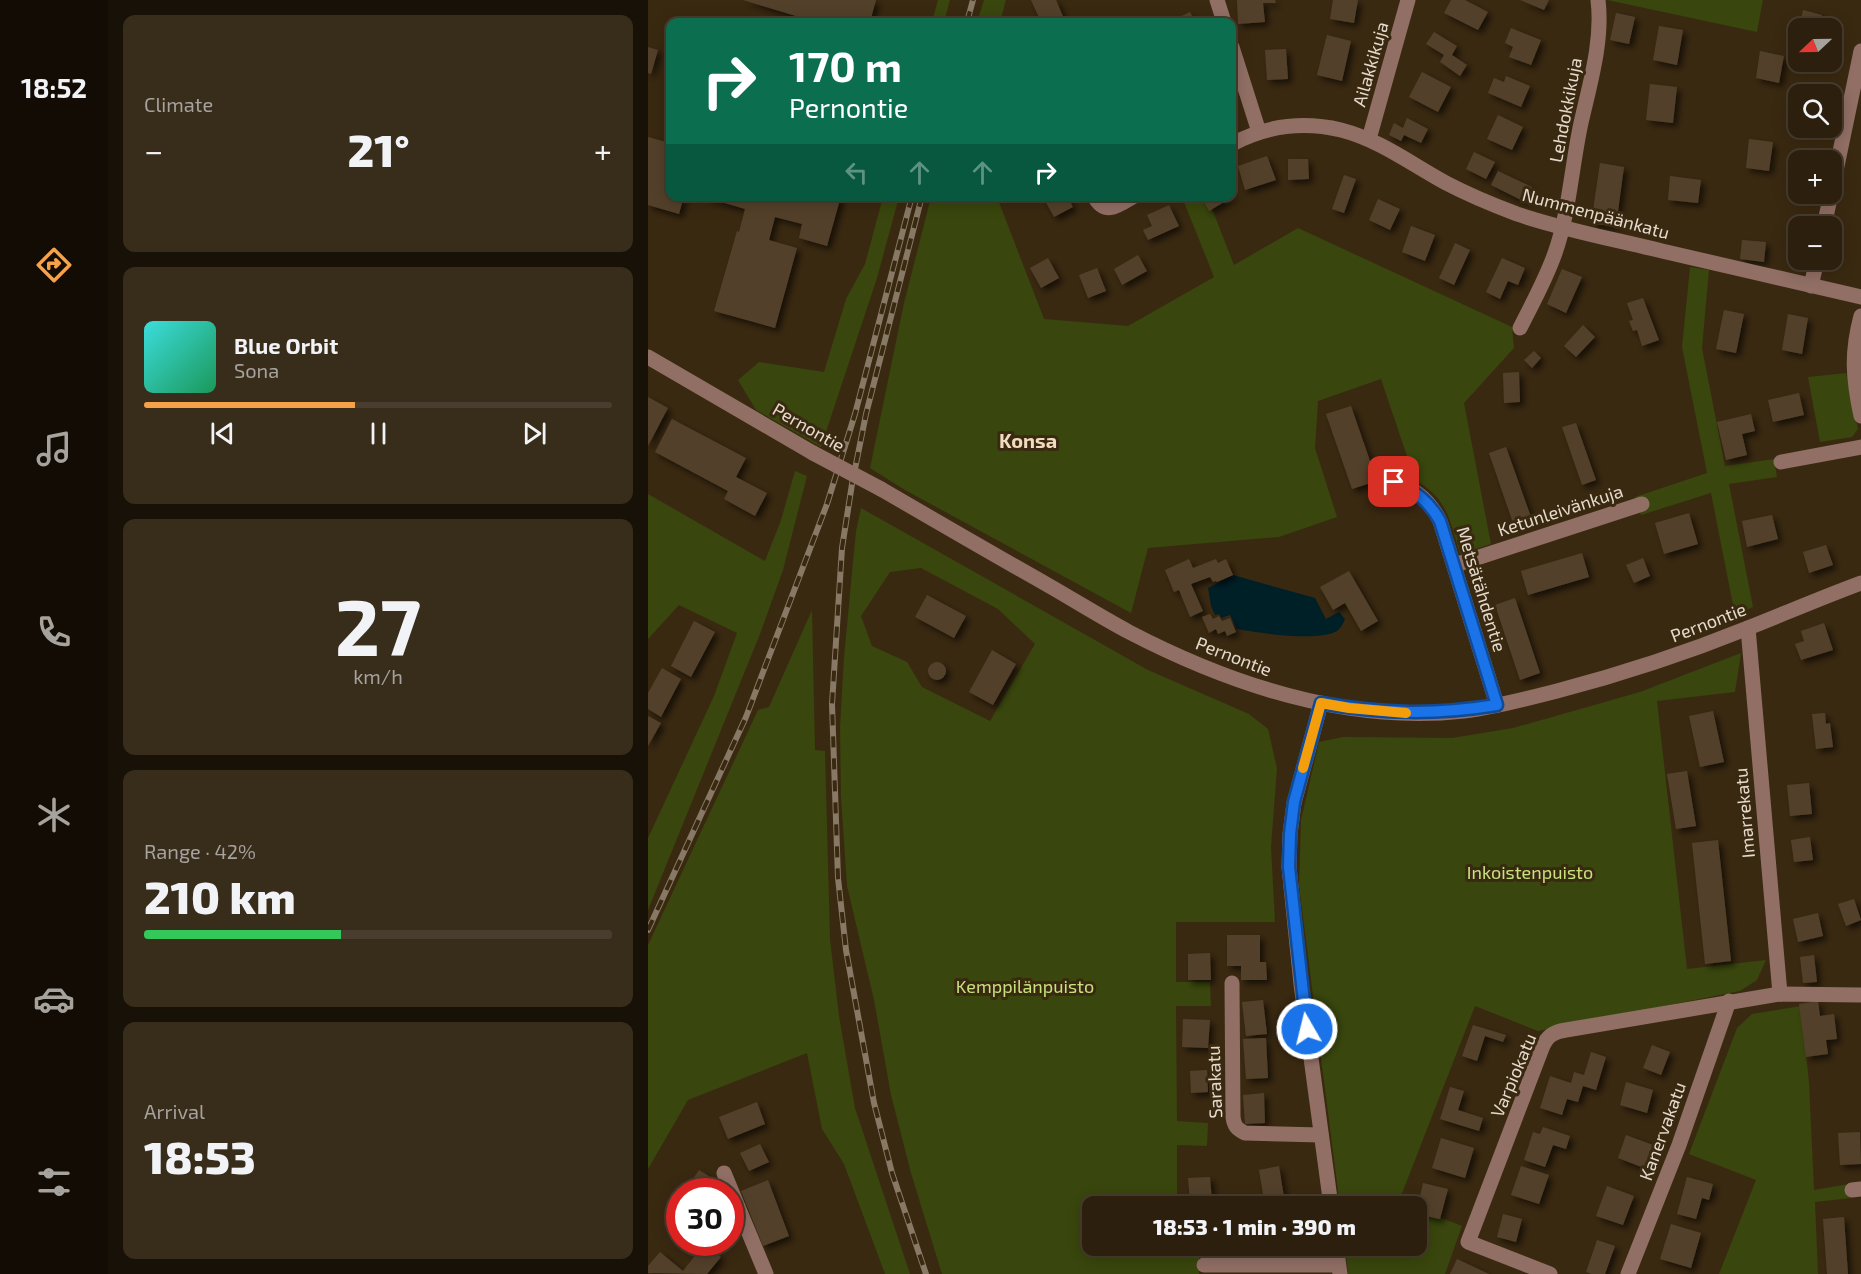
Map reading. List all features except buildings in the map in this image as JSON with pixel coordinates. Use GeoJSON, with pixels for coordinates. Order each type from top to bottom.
{"type":"FeatureCollection","features":[{"type":"Feature","properties":{"kind":"street"},"geometry":{"type":"LineString","coordinates":[[1217,0],[1223,18]]}},
{"type":"Feature","properties":{"kind":"street","name":"Ailakkikuja"},"geometry":{"type":"LineString","coordinates":[[1369,139],[1408,0]]}},
{"type":"Feature","properties":{"kind":"street","name":"Lehdokkikuja"},"geometry":{"type":"LineString","coordinates":[[1520,328],[1556,252],[1562,228],[1580,125],[1595,61],[1598,37],[1598,0]]}},
{"type":"Feature","properties":{"kind":"street"},"geometry":{"type":"LineString","coordinates":[[1840,150],[1861,51]]}},
{"type":"Feature","properties":{"kind":"street"},"geometry":{"type":"LineString","coordinates":[[1236,60],[1259,132]]}},
{"type":"Feature","properties":{"kind":"street","name":"Nummenpäänkatu"},"geometry":{"type":"LineString","coordinates":[[1236,142],[1259,132],[1283,127],[1311,125],[1341,130],[1369,139],[1410,160],[1445,183],[1515,213],[1562,228],[1861,297]]}},
{"type":"Feature","properties":{"kind":"street"},"geometry":{"type":"LineString","coordinates":[[1099,202],[1111,208],[1124,201]]}},
{"type":"Feature","properties":{"kind":"street"},"geometry":{"type":"LineString","coordinates":[[1811,286],[1815,270]]}},
{"type":"Feature","properties":{"kind":"street"},"geometry":{"type":"LineString","coordinates":[[1861,316],[1853,364],[1855,389],[1861,416]]}},
{"type":"Feature","properties":{"kind":"street","name":"Pernontie"},"geometry":{"type":"LineString","coordinates":[[648,357],[1137,636],[1232,679],[1275,693],[1321,703],[1384,712],[1419,714],[1464,711],[1497,705],[1660,661],[1861,583]]}},
{"type":"Feature","properties":{"kind":"street"},"geometry":{"type":"LineString","coordinates":[[1781,462],[1861,447]]}},
{"type":"Feature","properties":{"kind":"street","name":"Metsätähdentie"},"geometry":{"type":"LineString","coordinates":[[1383,482],[1394,482],[1410,489],[1434,508],[1455,565],[1497,705]]}},
{"type":"Feature","properties":{"kind":"street","name":"Ketunleivänkuja"},"geometry":{"type":"LineString","coordinates":[[1455,565],[1642,504]]}},
{"type":"Feature","properties":{"kind":"street","name":"Imarrekatu"},"geometry":{"type":"LineString","coordinates":[[1748,628],[1780,994]]}},
{"type":"Feature","properties":{"kind":"street"},"geometry":{"type":"LineString","coordinates":[[1321,703],[1294,802],[1289,867],[1301,984],[1330,1196]]}},
{"type":"Feature","properties":{"kind":"street","name":"Sarakatu"},"geometry":{"type":"LineString","coordinates":[[1232,983],[1234,1124],[1238,1130],[1245,1133],[1322,1136]]}},
{"type":"Feature","properties":{"kind":"street","name":"Varpiokatu"},"geometry":{"type":"LineString","coordinates":[[1550,1274],[1468,1242],[1545,1040],[1552,1033],[1780,994],[1861,995]]}},
{"type":"Feature","properties":{"kind":"street","name":"Kanervakatu"},"geometry":{"type":"LineString","coordinates":[[1628,1274],[1680,1145],[1729,1001]]}},
{"type":"Feature","properties":{"kind":"street"},"geometry":{"type":"LineString","coordinates":[[724,1173],[766,1274]]}},
{"type":"Feature","properties":{"kind":"street"},"geometry":{"type":"LineString","coordinates":[[1204,1265],[1339,1269]]}},
{"type":"Feature","properties":{"kind":"green space"},"geometry":{"type":"Polygon","coordinates":[[[938,0],[950,0],[945,18],[933,18],[938,0]]]}},
{"type":"Feature","properties":{"kind":"green space"},"geometry":{"type":"Polygon","coordinates":[[[984,0],[1006,0],[1001,18],[978,18],[984,0]]]}},
{"type":"Feature","properties":{"kind":"green space"},"geometry":{"type":"Polygon","coordinates":[[[1607,0],[1763,0],[1757,32],[1607,0]]]}},
{"type":"Feature","properties":{"kind":"green space"},"geometry":{"type":"Polygon","coordinates":[[[882,201],[898,201],[877,278],[821,447],[756,410],[738,380],[759,362],[824,372],[846,299],[865,264],[882,201]]]}},
{"type":"Feature","properties":{"kind":"green space"},"geometry":{"type":"Polygon","coordinates":[[[930,201],[999,201],[1044,319],[1128,326],[1214,277],[1184,201],[1209,201],[1234,265],[1298,228],[1512,327],[1514,348],[1464,403],[1491,544],[1460,554],[1450,521],[1441,503],[1426,487],[1415,480],[1381,379],[1318,401],[1315,448],[1337,517],[1279,537],[1148,548],[1131,613],[905,490],[870,468],[904,303],[930,201]]]}},
{"type":"Feature","properties":{"kind":"green space"},"geometry":{"type":"Polygon","coordinates":[[[1690,267],[1709,270],[1702,348],[1725,466],[1774,459],[1777,477],[1729,484],[1753,607],[1735,615],[1711,493],[1641,515],[1635,497],[1707,473],[1682,347],[1690,267]]]}},
{"type":"Feature","properties":{"kind":"green space"},"geometry":{"type":"Polygon","coordinates":[[[1846,373],[1858,429],[1852,437],[1820,442],[1808,377],[1846,373]]]}},
{"type":"Feature","properties":{"kind":"green space"},"geometry":{"type":"Polygon","coordinates":[[[795,471],[807,476],[783,570],[760,634],[648,910],[648,838],[714,696],[737,633],[679,605],[648,639],[648,494],[765,561],[781,520],[795,471]]]}},
{"type":"Feature","properties":{"kind":"green space","name":"Kemppilänpuisto"},"geometry":{"type":"Polygon","coordinates":[[[861,508],[1148,670],[1249,714],[1268,729],[1277,768],[1271,847],[1275,922],[1176,922],[1176,982],[1210,982],[1211,1006],[1176,1006],[1177,1121],[1208,1123],[1207,1146],[1177,1145],[1177,1196],[1082,1196],[1082,1256],[1199,1256],[1199,1274],[942,1274],[911,1173],[891,1095],[874,1000],[847,886],[841,797],[840,728],[856,531],[861,508]],[[921,568],[890,572],[861,616],[872,646],[907,662],[922,687],[990,721],[1035,644],[998,609],[921,568]]]}},
{"type":"Feature","properties":{"kind":"green space"},"geometry":{"type":"Polygon","coordinates":[[[812,610],[815,750],[825,751],[830,939],[839,1016],[855,1108],[910,1274],[885,1274],[844,1164],[822,1129],[807,1053],[688,1100],[648,1169],[648,945],[758,710],[769,707],[812,610]]]}},
{"type":"Feature","properties":{"kind":"green space","name":"Inkoistenpuisto"},"geometry":{"type":"Polygon","coordinates":[[[1741,653],[1735,692],[1657,701],[1687,969],[1766,960],[1757,980],[1740,991],[1538,1031],[1475,1006],[1401,1196],[1339,1196],[1299,886],[1301,820],[1319,742],[1343,737],[1452,738],[1513,728],[1640,692],[1741,653]]]}},
{"type":"Feature","properties":{"kind":"green space"},"geometry":{"type":"Polygon","coordinates":[[[1801,1006],[1809,1082],[1814,1190],[1849,1184],[1851,1198],[1815,1202],[1818,1274],[1719,1274],[1756,1180],[1689,1154],[1737,1028],[1752,1014],[1801,1006]]]}},
{"type":"Feature","properties":{"kind":"green space"},"geometry":{"type":"Polygon","coordinates":[[[1427,1212],[1462,1226],[1445,1274],[1348,1274],[1346,1256],[1427,1256],[1427,1212]]]}},
{"type":"Feature","properties":{"kind":"water"},"geometry":{"type":"Polygon","coordinates":[[[1233,575],[1315,598],[1326,619],[1339,612],[1345,619],[1342,626],[1337,631],[1317,636],[1288,636],[1237,629],[1230,615],[1221,618],[1219,614],[1215,615],[1208,588],[1233,575]]]}},
{"type":"Feature","properties":{"kind":"railway"},"geometry":{"type":"LineString","coordinates":[[968,18],[973,0]]}},
{"type":"Feature","properties":{"kind":"railway"},"geometry":{"type":"LineString","coordinates":[[648,930],[746,717],[827,504],[855,414],[911,201]]}},
{"type":"Feature","properties":{"kind":"railway"},"geometry":{"type":"LineString","coordinates":[[921,201],[866,414],[852,484],[842,548],[832,704],[838,878],[846,950],[874,1103],[892,1173],[926,1274]]}},
{"type":"Feature","properties":{"kind":"slow traffic"},"geometry":{"type":"LineString","coordinates":[[1303,768],[1321,703],[1406,713]]}},
{"type":"Feature","properties":{"kind":"district","name":"Konsa"},"geometry":{"type":"Point","coordinates":[1028,440]}},
{"type":"Feature","properties":{"kind":"route"},"geometry":{"type":"LineString","coordinates":[[1307,1029],[1289,867],[1290,834],[1294,802],[1321,703],[1384,712],[1419,714],[1464,711],[1497,705],[1455,565],[1434,508],[1410,489],[1394,482]]}}]}
